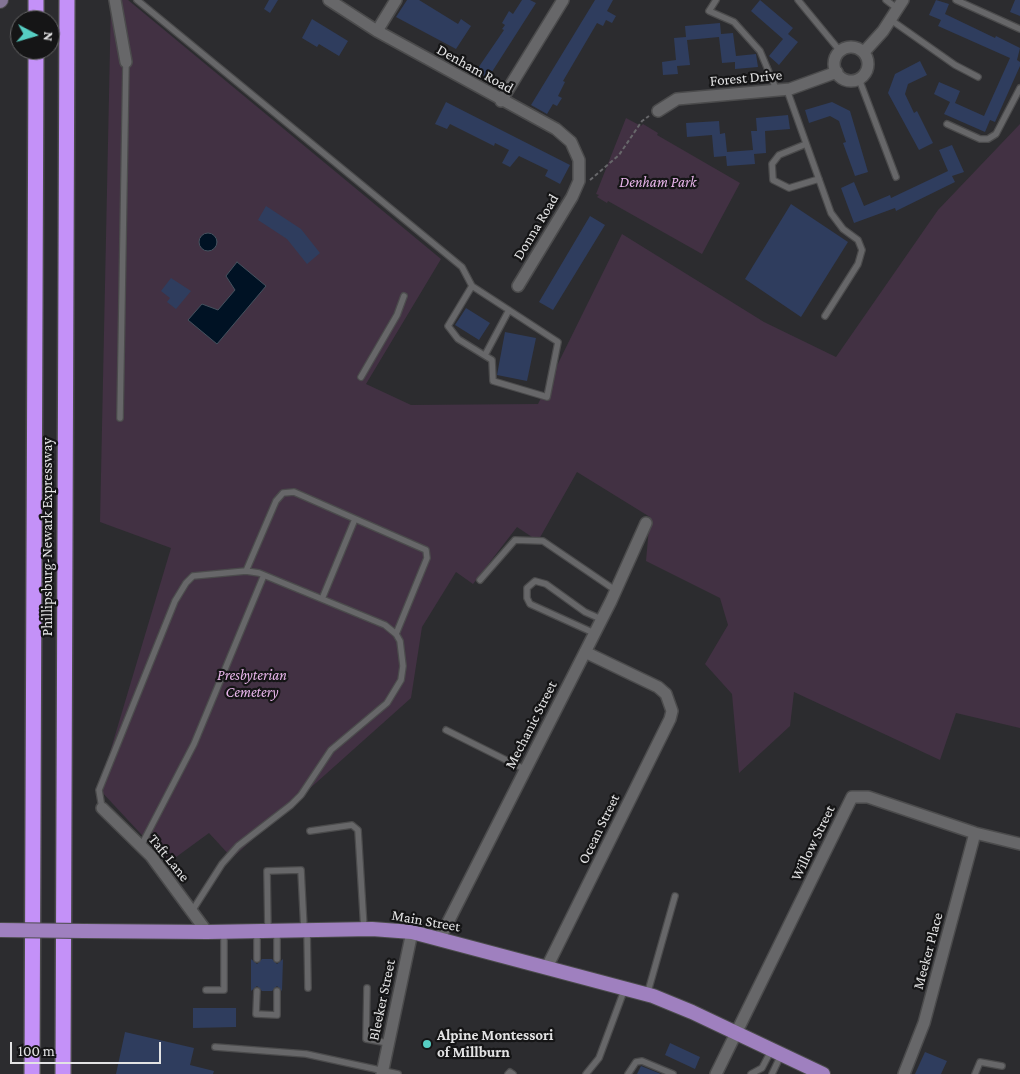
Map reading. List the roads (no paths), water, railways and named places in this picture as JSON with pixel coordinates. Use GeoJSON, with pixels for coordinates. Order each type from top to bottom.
{"type":"FeatureCollection","features":[{"type":"Feature","properties":{"kind":"highway","name":"Phillipsburg-Newark Expressway"},"geometry":{"type":"LineString","coordinates":[[63,1074],[67,0]]}},
{"type":"Feature","properties":{"kind":"highway","name":"Phillipsburg-Newark Expressway"},"geometry":{"type":"LineString","coordinates":[[32,1074],[36,60]]}},
{"type":"Feature","properties":{"kind":"main road","name":"Main Street"},"geometry":{"type":"LineString","coordinates":[[0,930],[224,932],[364,929],[412,932],[547,966],[647,995],[692,1012],[823,1074]]}},
{"type":"Feature","properties":{"kind":"street"},"geometry":{"type":"LineString","coordinates":[[115,0],[126,62]]}},
{"type":"Feature","properties":{"kind":"street","name":"Denham Road"},"geometry":{"type":"LineString","coordinates":[[329,0],[377,31],[564,135],[576,151],[579,160],[579,181]]}},
{"type":"Feature","properties":{"kind":"street"},"geometry":{"type":"LineString","coordinates":[[377,31],[396,0]]}},
{"type":"Feature","properties":{"kind":"street"},"geometry":{"type":"LineString","coordinates":[[501,101],[563,0]]}},
{"type":"Feature","properties":{"kind":"street"},"geometry":{"type":"LineString","coordinates":[[864,52],[874,44],[901,4]]}},
{"type":"Feature","properties":{"kind":"street"},"geometry":{"type":"LineString","coordinates":[[854,47],[864,52],[868,67],[859,79],[849,81],[837,72],[834,62],[840,51],[854,47]]}},
{"type":"Feature","properties":{"kind":"street","name":"Forest Drive"},"geometry":{"type":"LineString","coordinates":[[658,111],[676,99],[782,90],[809,84],[837,72]]}},
{"type":"Feature","properties":{"kind":"street","name":"Donna Road"},"geometry":{"type":"LineString","coordinates":[[518,286],[572,197],[579,181]]}},
{"type":"Feature","properties":{"kind":"street","name":"Mechanic Street"},"geometry":{"type":"LineString","coordinates":[[440,938],[602,619],[646,523]]}},
{"type":"Feature","properties":{"kind":"street","name":"Ocean Street"},"geometry":{"type":"LineString","coordinates":[[547,966],[670,718],[671,703],[666,694],[658,687],[585,652]]}},
{"type":"Feature","properties":{"kind":"street","name":"Willow Street"},"geometry":{"type":"LineString","coordinates":[[738,1033],[852,797],[868,797],[975,833],[1020,844]]}},
{"type":"Feature","properties":{"kind":"street","name":"Taft Lane"},"geometry":{"type":"LineString","coordinates":[[102,808],[151,856],[206,932]]}},
{"type":"Feature","properties":{"kind":"street","name":"Meeker Place"},"geometry":{"type":"LineString","coordinates":[[904,1074],[924,1023],[975,833]]}},
{"type":"Feature","properties":{"kind":"street","name":"Bleeker Street"},"geometry":{"type":"LineString","coordinates":[[382,1072],[412,932]]}},
{"type":"Feature","properties":{"kind":"street"},"geometry":{"type":"LineString","coordinates":[[716,1074],[738,1033]]}},
{"type":"Feature","properties":{"kind":"lane"},"geometry":{"type":"LineString","coordinates":[[137,0],[462,267],[472,286],[558,342],[547,397],[493,381],[492,360],[458,339],[448,326],[472,286]]}},
{"type":"Feature","properties":{"kind":"lane"},"geometry":{"type":"LineString","coordinates":[[716,0],[709,11],[734,22],[760,51],[782,90],[806,144],[831,213],[843,229],[858,240],[862,250],[858,264],[825,316]]}},
{"type":"Feature","properties":{"kind":"lane"},"geometry":{"type":"LineString","coordinates":[[798,0],[840,51]]}},
{"type":"Feature","properties":{"kind":"lane"},"geometry":{"type":"LineString","coordinates":[[886,0],[901,4]]}},
{"type":"Feature","properties":{"kind":"lane"},"geometry":{"type":"LineString","coordinates":[[956,0],[1020,29]]}},
{"type":"Feature","properties":{"kind":"lane"},"geometry":{"type":"LineString","coordinates":[[891,20],[955,65],[978,77]]}},
{"type":"Feature","properties":{"kind":"lane"},"geometry":{"type":"LineString","coordinates":[[120,418],[126,62]]}},
{"type":"Feature","properties":{"kind":"lane"},"geometry":{"type":"LineString","coordinates":[[859,79],[896,177]]}},
{"type":"Feature","properties":{"kind":"lane"},"geometry":{"type":"LineString","coordinates":[[947,124],[980,139],[988,139],[996,134],[1020,88]]}},
{"type":"Feature","properties":{"kind":"lane"},"geometry":{"type":"LineString","coordinates":[[806,144],[779,155],[772,164],[773,180],[789,188],[818,179]]}},
{"type":"Feature","properties":{"kind":"lane"},"geometry":{"type":"LineString","coordinates":[[361,377],[397,315],[404,296]]}},
{"type":"Feature","properties":{"kind":"lane"},"geometry":{"type":"LineString","coordinates":[[485,355],[509,310]]}},
{"type":"Feature","properties":{"kind":"lane"},"geometry":{"type":"LineString","coordinates":[[246,571],[276,501],[284,492],[294,492],[423,548],[427,554],[396,634]]}},
{"type":"Feature","properties":{"kind":"lane"},"geometry":{"type":"LineString","coordinates":[[322,599],[355,519]]}},
{"type":"Feature","properties":{"kind":"lane"},"geometry":{"type":"LineString","coordinates":[[480,580],[515,540],[543,541],[615,590]]}},
{"type":"Feature","properties":{"kind":"lane"},"geometry":{"type":"LineString","coordinates":[[102,808],[99,790],[175,601],[186,583],[193,576],[246,571],[264,575],[385,625],[396,634],[400,641],[402,680],[387,703],[332,750],[301,795],[291,805],[238,846],[222,864],[192,911]]}},
{"type":"Feature","properties":{"kind":"lane"},"geometry":{"type":"LineString","coordinates":[[141,846],[194,744],[264,575]]}},
{"type":"Feature","properties":{"kind":"lane"},"geometry":{"type":"LineString","coordinates":[[594,633],[530,604],[527,598],[527,588],[535,581],[546,584],[585,612],[602,619]]}},
{"type":"Feature","properties":{"kind":"lane"},"geometry":{"type":"LineString","coordinates":[[446,730],[526,770]]}},
{"type":"Feature","properties":{"kind":"lane"},"geometry":{"type":"LineString","coordinates":[[310,831],[352,825],[358,830],[364,929]]}},
{"type":"Feature","properties":{"kind":"lane"},"geometry":{"type":"LineString","coordinates":[[277,959],[267,931],[267,871],[301,870],[308,988]]}},
{"type":"Feature","properties":{"kind":"lane"},"geometry":{"type":"LineString","coordinates":[[647,995],[675,896]]}},
{"type":"Feature","properties":{"kind":"lane"},"geometry":{"type":"LineString","coordinates":[[257,959],[267,931]]}},
{"type":"Feature","properties":{"kind":"lane"},"geometry":{"type":"LineString","coordinates":[[206,990],[224,990],[224,932]]}},
{"type":"Feature","properties":{"kind":"lane"},"geometry":{"type":"LineString","coordinates":[[367,988],[366,1038],[388,1043]]}},
{"type":"Feature","properties":{"kind":"lane"},"geometry":{"type":"LineString","coordinates":[[586,1074],[599,1058],[625,988]]}},
{"type":"Feature","properties":{"kind":"lane"},"geometry":{"type":"LineString","coordinates":[[256,991],[256,1014],[277,1015],[277,991]]}},
{"type":"Feature","properties":{"kind":"lane"},"geometry":{"type":"LineString","coordinates":[[215,1047],[306,1054],[398,1074]]}},
{"type":"Feature","properties":{"kind":"lane"},"geometry":{"type":"LineString","coordinates":[[752,1074],[762,1068],[776,1052]]}},
{"type":"Feature","properties":{"kind":"lane"},"geometry":{"type":"LineString","coordinates":[[772,1074],[776,1052]]}},
{"type":"Feature","properties":{"kind":"lane"},"geometry":{"type":"LineString","coordinates":[[628,1074],[636,1062],[642,1061],[673,1074]]}},
{"type":"Feature","properties":{"kind":"lane"},"geometry":{"type":"LineString","coordinates":[[975,1074],[980,1062],[1002,1066]]}},
{"type":"Feature","properties":{"kind":"lane"},"geometry":{"type":"LineString","coordinates":[[508,1074],[510,1072],[513,1074]]}},
{"type":"Feature","properties":{"kind":"water"},"geometry":{"type":"Polygon","coordinates":[[[204,233],[212,233],[217,238],[215,249],[204,251],[199,246],[199,238],[204,233]]]}},
{"type":"Feature","properties":{"kind":"water"},"geometry":{"type":"Polygon","coordinates":[[[237,262],[266,286],[217,344],[188,320],[202,304],[218,310],[235,290],[226,276],[237,262]]]}},
{"type":"Feature","properties":{"kind":"place","name":"Alpine Montessori of Millburn"},"geometry":{"type":"Point","coordinates":[427,1044]}},
{"type":"Feature","properties":{"kind":"park label","name":"Denham Park"},"geometry":{"type":"Point","coordinates":[658,182]}},
{"type":"Feature","properties":{"kind":"park label","name":"Presbyterian Cemetery"},"geometry":{"type":"Point","coordinates":[252,684]}}]}
